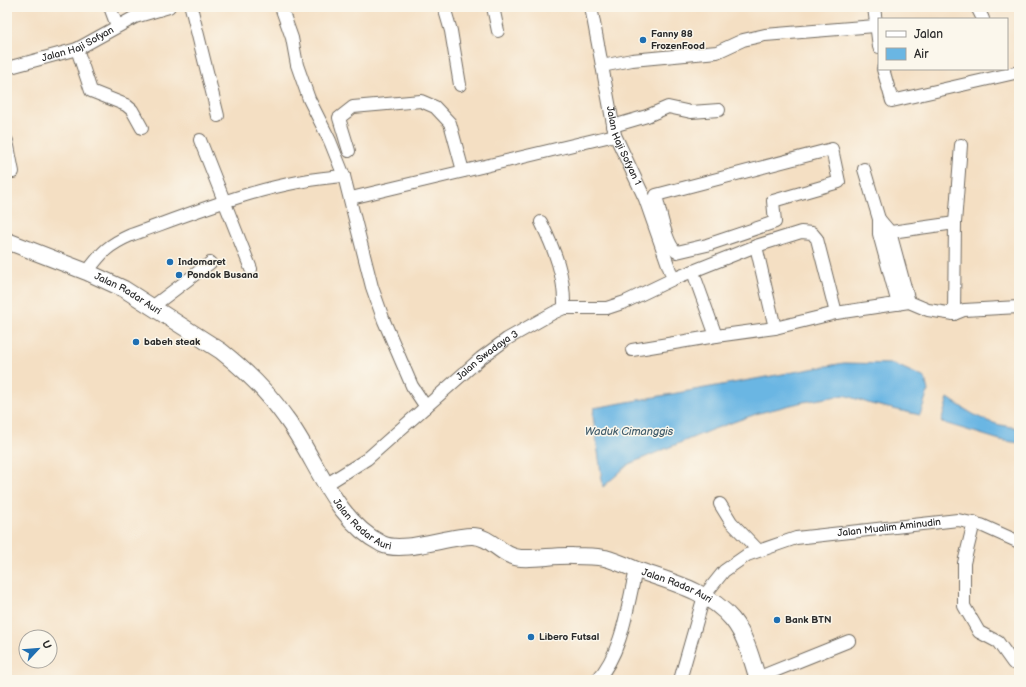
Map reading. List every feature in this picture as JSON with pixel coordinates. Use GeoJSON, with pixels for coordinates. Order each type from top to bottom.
{"type":"FeatureCollection","features":[{"type":"Feature","properties":{"kind":"main road","name":"Jalan Radar Auri"},"geometry":{"type":"LineString","coordinates":[[7,241],[87,272],[124,289],[221,350],[246,372],[287,418],[341,507],[355,524],[384,545],[394,546],[420,544],[473,536],[488,540],[508,555],[520,558],[572,556],[605,558],[704,596],[725,612],[739,628],[758,679]]}},
{"type":"Feature","properties":{"kind":"street"},"geometry":{"type":"LineString","coordinates":[[110,7],[117,26]]}},
{"type":"Feature","properties":{"kind":"street","name":"Jalan Haji Sofyan"},"geometry":{"type":"LineString","coordinates":[[7,68],[77,49],[135,17],[169,7]]}},
{"type":"Feature","properties":{"kind":"street"},"geometry":{"type":"LineString","coordinates":[[190,7],[218,116]]}},
{"type":"Feature","properties":{"kind":"street"},"geometry":{"type":"LineString","coordinates":[[281,7],[292,38],[297,65],[309,99],[330,141],[344,176],[351,198],[372,287],[384,321],[412,386],[426,407]]}},
{"type":"Feature","properties":{"kind":"street"},"geometry":{"type":"LineString","coordinates":[[444,7],[451,31],[460,85]]}},
{"type":"Feature","properties":{"kind":"street"},"geometry":{"type":"LineString","coordinates":[[494,7],[498,31]]}},
{"type":"Feature","properties":{"kind":"street","name":"Jalan Haji Sofyan 1"},"geometry":{"type":"LineString","coordinates":[[591,7],[614,130],[644,199],[673,279]]}},
{"type":"Feature","properties":{"kind":"street"},"geometry":{"type":"LineString","coordinates":[[874,7],[878,42]]}},
{"type":"Feature","properties":{"kind":"street"},"geometry":{"type":"LineString","coordinates":[[977,7],[982,18]]}},
{"type":"Feature","properties":{"kind":"street"},"geometry":{"type":"LineString","coordinates":[[602,66],[632,60],[717,52],[743,40],[765,35],[875,26]]}},
{"type":"Feature","properties":{"kind":"street"},"geometry":{"type":"LineString","coordinates":[[77,49],[91,91],[126,105],[132,110],[142,128]]}},
{"type":"Feature","properties":{"kind":"street"},"geometry":{"type":"LineString","coordinates":[[883,70],[892,101],[1012,71]]}},
{"type":"Feature","properties":{"kind":"street"},"geometry":{"type":"LineString","coordinates":[[349,151],[339,118],[345,112],[353,107],[421,101],[435,107],[450,124],[463,171]]}},
{"type":"Feature","properties":{"kind":"street"},"geometry":{"type":"LineString","coordinates":[[351,198],[463,171],[614,130],[668,107],[691,112],[719,110]]}},
{"type":"Feature","properties":{"kind":"street"},"geometry":{"type":"LineString","coordinates":[[200,140],[251,269]]}},
{"type":"Feature","properties":{"kind":"street"},"geometry":{"type":"LineString","coordinates":[[7,141],[13,172]]}},
{"type":"Feature","properties":{"kind":"street"},"geometry":{"type":"LineString","coordinates":[[954,314],[955,223],[961,145]]}},
{"type":"Feature","properties":{"kind":"street"},"geometry":{"type":"LineString","coordinates":[[644,199],[656,195],[832,149],[838,182],[773,201],[775,222],[707,245],[677,252],[674,250],[669,241],[656,195]]}},
{"type":"Feature","properties":{"kind":"street"},"geometry":{"type":"LineString","coordinates":[[864,169],[879,219],[885,233],[903,303]]}},
{"type":"Feature","properties":{"kind":"street"},"geometry":{"type":"LineString","coordinates":[[87,272],[103,250],[116,241],[225,201],[261,190],[325,177],[344,176]]}},
{"type":"Feature","properties":{"kind":"street"},"geometry":{"type":"LineString","coordinates":[[541,222],[564,283],[564,308]]}},
{"type":"Feature","properties":{"kind":"street"},"geometry":{"type":"LineString","coordinates":[[885,233],[955,223]]}},
{"type":"Feature","properties":{"kind":"street","name":"Jalan Swadaya 3"},"geometry":{"type":"LineString","coordinates":[[327,484],[367,460],[481,358],[507,339],[564,308],[607,308],[630,300],[673,279],[756,246],[801,232],[812,233],[817,239],[836,313]]}},
{"type":"Feature","properties":{"kind":"street"},"geometry":{"type":"LineString","coordinates":[[756,246],[775,328]]}},
{"type":"Feature","properties":{"kind":"street"},"geometry":{"type":"LineString","coordinates":[[152,307],[210,263]]}},
{"type":"Feature","properties":{"kind":"street"},"geometry":{"type":"LineString","coordinates":[[693,272],[716,336]]}},
{"type":"Feature","properties":{"kind":"street"},"geometry":{"type":"LineString","coordinates":[[632,350],[775,328],[836,313],[903,303],[928,310],[954,314],[964,310],[1019,307]]}},
{"type":"Feature","properties":{"kind":"street"},"geometry":{"type":"LineString","coordinates":[[720,504],[731,522],[758,550]]}},
{"type":"Feature","properties":{"kind":"street","name":"Jalan Mualim Aminudin"},"geometry":{"type":"LineString","coordinates":[[704,596],[724,571],[734,563],[758,550],[796,538],[951,520],[974,522],[1019,542]]}},
{"type":"Feature","properties":{"kind":"street"},"geometry":{"type":"LineString","coordinates":[[974,522],[964,563],[964,606],[979,632],[998,642],[1013,663],[1019,660]]}},
{"type":"Feature","properties":{"kind":"street"},"geometry":{"type":"LineString","coordinates":[[597,680],[606,670],[617,647],[636,570]]}},
{"type":"Feature","properties":{"kind":"street"},"geometry":{"type":"LineString","coordinates":[[680,680],[704,596]]}},
{"type":"Feature","properties":{"kind":"street"},"geometry":{"type":"LineString","coordinates":[[758,679],[849,642]]}},
{"type":"Feature","properties":{"kind":"water","name":"Waduk Cimanggis"},"geometry":{"type":"Polygon","coordinates":[[[844,363],[894,364],[925,378],[928,391],[920,415],[871,404],[844,395],[803,402],[759,413],[711,430],[629,464],[603,487],[593,416],[594,408],[844,363]]]}},
{"type":"Feature","properties":{"kind":"water"},"geometry":{"type":"Polygon","coordinates":[[[948,398],[990,422],[1008,427],[1019,428],[1019,443],[1000,440],[941,422],[948,398]]]}},
{"type":"Feature","properties":{"kind":"place","name":"Fanny 88 FrozenFood"},"geometry":{"type":"Point","coordinates":[643,40]}},
{"type":"Feature","properties":{"kind":"place","name":"Indomaret"},"geometry":{"type":"Point","coordinates":[170,262]}},
{"type":"Feature","properties":{"kind":"place","name":"Pondok Busana"},"geometry":{"type":"Point","coordinates":[179,275]}},
{"type":"Feature","properties":{"kind":"place","name":"babeh steak"},"geometry":{"type":"Point","coordinates":[136,342]}},
{"type":"Feature","properties":{"kind":"place","name":"Bank BTN"},"geometry":{"type":"Point","coordinates":[777,620]}},
{"type":"Feature","properties":{"kind":"place","name":"Libero Futsal"},"geometry":{"type":"Point","coordinates":[531,637]}}]}
